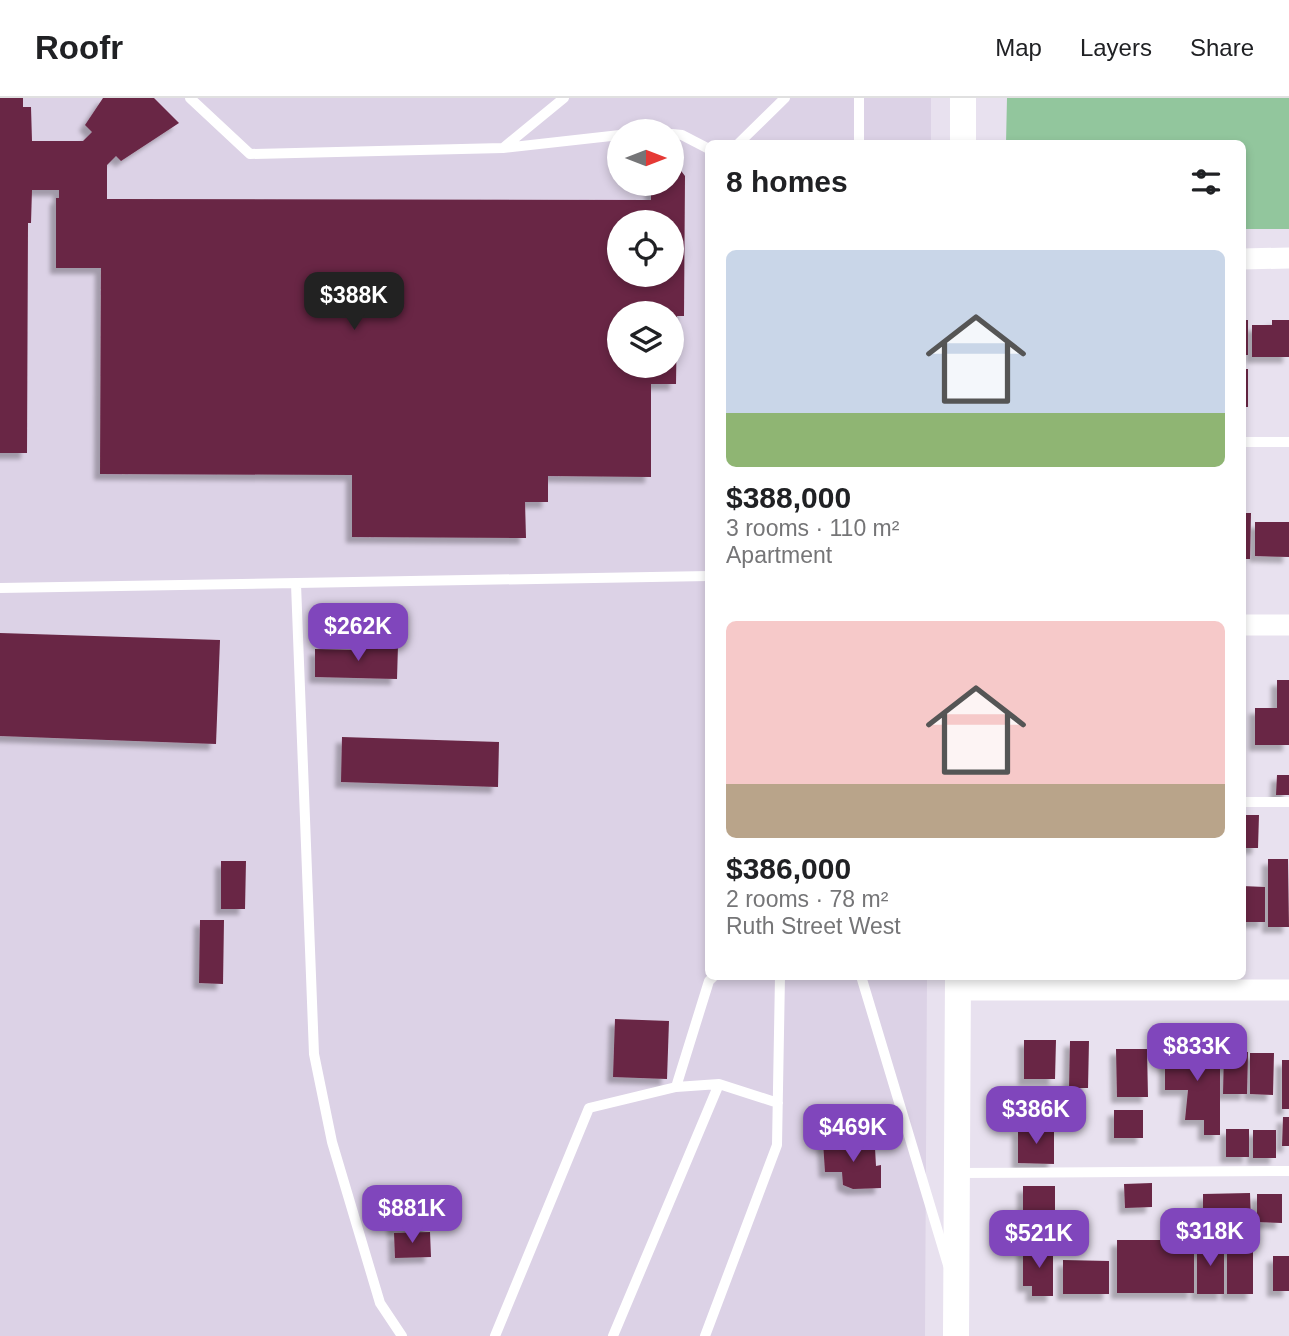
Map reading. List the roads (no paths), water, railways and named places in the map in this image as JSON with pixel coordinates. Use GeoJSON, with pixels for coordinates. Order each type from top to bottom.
{"type":"FeatureCollection","features":[{"type":"Feature","properties":{"kind":"street"},"geometry":{"type":"LineString","coordinates":[[963,98],[963,140]]}},
{"type":"Feature","properties":{"kind":"street"},"geometry":{"type":"LineString","coordinates":[[1246,258],[1289,258]]}},
{"type":"Feature","properties":{"kind":"street"},"geometry":{"type":"LineString","coordinates":[[1246,625],[1289,625]]}},
{"type":"Feature","properties":{"kind":"street"},"geometry":{"type":"LineString","coordinates":[[956,1336],[958,983],[1289,990]]}},
{"type":"Feature","properties":{"kind":"lane"},"geometry":{"type":"LineString","coordinates":[[190,98],[250,154],[503,148],[607,136]]}},
{"type":"Feature","properties":{"kind":"lane"},"geometry":{"type":"LineString","coordinates":[[503,148],[564,98]]}},
{"type":"Feature","properties":{"kind":"lane"},"geometry":{"type":"LineString","coordinates":[[742,140],[785,98]]}},
{"type":"Feature","properties":{"kind":"lane"},"geometry":{"type":"LineString","coordinates":[[859,98],[859,140]]}},
{"type":"Feature","properties":{"kind":"lane"},"geometry":{"type":"LineString","coordinates":[[684,136],[705,147]]}},
{"type":"Feature","properties":{"kind":"lane"},"geometry":{"type":"LineString","coordinates":[[1246,442],[1289,442]]}},
{"type":"Feature","properties":{"kind":"lane"},"geometry":{"type":"LineString","coordinates":[[0,588],[705,576]]}},
{"type":"Feature","properties":{"kind":"lane"},"geometry":{"type":"LineString","coordinates":[[296,584],[314,1054],[332,1142],[380,1303],[402,1336]]}},
{"type":"Feature","properties":{"kind":"lane"},"geometry":{"type":"LineString","coordinates":[[1246,802],[1289,802]]}},
{"type":"Feature","properties":{"kind":"lane"},"geometry":{"type":"LineString","coordinates":[[676,1087],[710,980]]}},
{"type":"Feature","properties":{"kind":"lane"},"geometry":{"type":"LineString","coordinates":[[705,1336],[777,1145],[780,980]]}},
{"type":"Feature","properties":{"kind":"lane"},"geometry":{"type":"LineString","coordinates":[[862,980],[932,1218],[958,1295]]}},
{"type":"Feature","properties":{"kind":"lane"},"geometry":{"type":"LineString","coordinates":[[613,1336],[719,1084]]}},
{"type":"Feature","properties":{"kind":"lane"},"geometry":{"type":"LineString","coordinates":[[495,1336],[589,1108],[676,1087],[719,1084],[778,1103]]}},
{"type":"Feature","properties":{"kind":"lane"},"geometry":{"type":"LineString","coordinates":[[958,1173],[1289,1171]]}}]}
